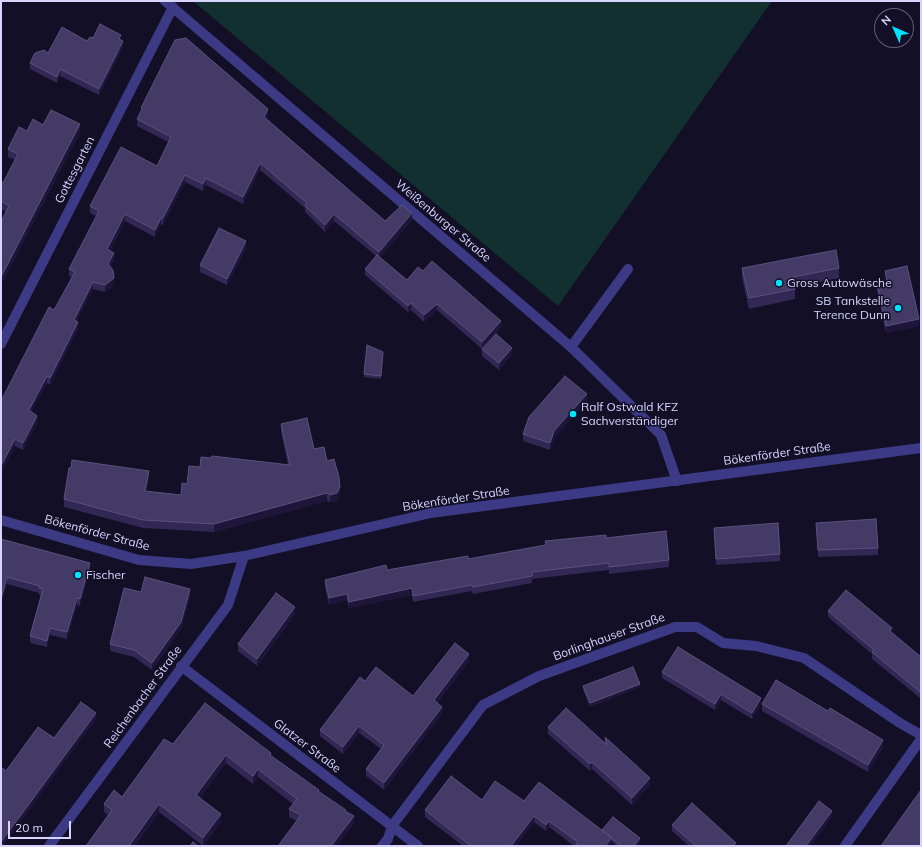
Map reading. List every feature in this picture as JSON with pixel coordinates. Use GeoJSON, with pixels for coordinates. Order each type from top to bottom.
{"type":"FeatureCollection","features":[{"type":"Feature","properties":{"kind":"street","name":"Gottesgarten"},"geometry":{"type":"LineString","coordinates":[[1,344],[171,3]]}},
{"type":"Feature","properties":{"kind":"street","name":"Weißenburger Straße"},"geometry":{"type":"LineString","coordinates":[[171,3],[571,347],[661,435],[677,481]]}},
{"type":"Feature","properties":{"kind":"street"},"geometry":{"type":"LineString","coordinates":[[571,347],[628,269]]}},
{"type":"Feature","properties":{"kind":"street","name":"Bökenförder Straße"},"geometry":{"type":"LineString","coordinates":[[1,520],[139,560],[191,564],[244,556],[431,513],[921,448]]}},
{"type":"Feature","properties":{"kind":"street","name":"Reichenbacher Straße"},"geometry":{"type":"LineString","coordinates":[[49,846],[181,666],[228,605],[244,556]]}},
{"type":"Feature","properties":{"kind":"street","name":"Borlinghauser Straße"},"geometry":{"type":"LineString","coordinates":[[382,846],[388,839],[392,826],[483,705],[539,676],[675,627],[697,627],[723,643],[756,646],[804,658],[921,735]]}},
{"type":"Feature","properties":{"kind":"street","name":"Glatzer Straße"},"geometry":{"type":"LineString","coordinates":[[181,666],[418,846]]}},
{"type":"Feature","properties":{"kind":"street"},"geometry":{"type":"LineString","coordinates":[[845,846],[921,739]]}},
{"type":"Feature","properties":{"kind":"green space"},"geometry":{"type":"Polygon","coordinates":[[[193,1],[772,1],[558,306],[193,1]]]}},
{"type":"Feature","properties":{"kind":"building"},"geometry":{"type":"Polygon","coordinates":[[[100,24],[121,35],[119,39],[123,41],[99,89],[60,69],[57,77],[30,63],[35,53],[44,50],[48,53],[62,27],[87,41],[90,37],[93,38],[100,24]]]}},
{"type":"Feature","properties":{"kind":"building"},"geometry":{"type":"Polygon","coordinates":[[[186,38],[268,109],[264,117],[385,221],[402,205],[412,213],[379,252],[334,214],[325,225],[305,206],[307,203],[260,163],[243,197],[206,178],[203,184],[185,175],[163,218],[161,218],[155,230],[125,214],[107,249],[114,253],[108,264],[113,270],[114,278],[105,285],[93,282],[74,320],[78,322],[50,378],[47,376],[29,410],[37,416],[23,443],[15,439],[1,466],[1,401],[49,307],[54,310],[75,272],[69,269],[99,211],[90,206],[121,147],[157,166],[171,137],[137,119],[175,40],[186,38]]]}},
{"type":"Feature","properties":{"kind":"building"},"geometry":{"type":"Polygon","coordinates":[[[51,110],[80,124],[1,277],[1,222],[9,206],[1,201],[1,181],[3,183],[18,154],[8,149],[19,127],[27,131],[33,119],[43,125],[51,110]]]}},
{"type":"Feature","properties":{"kind":"building"},"geometry":{"type":"Polygon","coordinates":[[[219,228],[246,241],[227,279],[200,265],[219,228]]]}},
{"type":"Feature","properties":{"kind":"building"},"geometry":{"type":"Polygon","coordinates":[[[836,250],[839,268],[793,277],[795,289],[749,298],[742,268],[836,250]]]}},
{"type":"Feature","properties":{"kind":"building"},"geometry":{"type":"Polygon","coordinates":[[[377,255],[407,280],[418,267],[423,271],[432,261],[501,321],[482,342],[437,304],[424,315],[411,303],[408,306],[365,269],[377,255]]]}},
{"type":"Feature","properties":{"kind":"building","name":"SB Tankstelle Terence Dunn"},"geometry":{"type":"Polygon","coordinates":[[[907,266],[919,319],[886,326],[877,284],[887,281],[885,271],[907,266]]]}},
{"type":"Feature","properties":{"kind":"building"},"geometry":{"type":"Polygon","coordinates":[[[496,334],[512,348],[499,363],[482,349],[496,334]]]}},
{"type":"Feature","properties":{"kind":"building"},"geometry":{"type":"Polygon","coordinates":[[[367,345],[383,352],[381,376],[364,374],[367,345]]]}},
{"type":"Feature","properties":{"kind":"building"},"geometry":{"type":"Polygon","coordinates":[[[565,376],[587,394],[554,431],[550,443],[523,434],[529,417],[565,376]]]}},
{"type":"Feature","properties":{"kind":"building"},"geometry":{"type":"Polygon","coordinates":[[[307,418],[314,449],[324,447],[327,461],[334,459],[340,487],[337,493],[330,495],[327,493],[214,524],[143,520],[64,499],[69,468],[71,468],[72,460],[149,471],[145,491],[181,495],[182,483],[187,484],[189,466],[200,467],[201,457],[211,458],[212,456],[290,465],[281,424],[307,418]]]}},
{"type":"Feature","properties":{"kind":"building"},"geometry":{"type":"Polygon","coordinates":[[[876,519],[878,548],[818,550],[816,523],[876,519]]]}},
{"type":"Feature","properties":{"kind":"building"},"geometry":{"type":"Polygon","coordinates":[[[778,523],[780,554],[716,559],[714,528],[778,523]]]}},
{"type":"Feature","properties":{"kind":"building"},"geometry":{"type":"Polygon","coordinates":[[[666,531],[669,560],[609,567],[609,563],[532,572],[532,576],[473,587],[472,585],[413,596],[412,588],[349,602],[347,594],[329,598],[325,580],[386,565],[387,570],[468,556],[468,559],[546,545],[545,541],[606,535],[606,538],[666,531]]]}},
{"type":"Feature","properties":{"kind":"building"},"geometry":{"type":"Polygon","coordinates":[[[1,539],[90,563],[80,599],[77,598],[67,632],[50,628],[47,641],[30,636],[43,589],[39,588],[40,586],[7,577],[1,599],[1,539]]]}},
{"type":"Feature","properties":{"kind":"building"},"geometry":{"type":"Polygon","coordinates":[[[145,577],[190,589],[181,622],[152,663],[134,650],[110,644],[124,588],[141,592],[145,577]]]}},
{"type":"Feature","properties":{"kind":"building"},"geometry":{"type":"Polygon","coordinates":[[[846,590],[892,628],[890,631],[921,657],[920,692],[872,652],[874,650],[828,611],[846,590]]]}},
{"type":"Feature","properties":{"kind":"building"},"geometry":{"type":"Polygon","coordinates":[[[276,593],[295,607],[257,659],[238,644],[276,593]]]}},
{"type":"Feature","properties":{"kind":"building"},"geometry":{"type":"Polygon","coordinates":[[[455,643],[469,654],[434,700],[442,707],[384,783],[366,769],[384,745],[359,726],[343,747],[320,730],[360,677],[365,681],[376,667],[413,696],[455,643]]]}},
{"type":"Feature","properties":{"kind":"building"},"geometry":{"type":"Polygon","coordinates":[[[678,647],[761,698],[752,713],[721,694],[715,704],[662,672],[678,647]]]}},
{"type":"Feature","properties":{"kind":"building"},"geometry":{"type":"Polygon","coordinates":[[[633,667],[640,684],[590,703],[583,686],[633,667]]]}},
{"type":"Feature","properties":{"kind":"building"},"geometry":{"type":"Polygon","coordinates":[[[776,680],[828,711],[830,708],[883,740],[868,765],[762,704],[776,680]]]}},
{"type":"Feature","properties":{"kind":"building"},"geometry":{"type":"Polygon","coordinates":[[[81,702],[96,713],[1,842],[1,767],[6,771],[38,727],[54,738],[81,702]]]}},
{"type":"Feature","properties":{"kind":"building"},"geometry":{"type":"Polygon","coordinates":[[[205,703],[271,753],[270,755],[346,810],[345,811],[354,816],[331,846],[278,846],[301,815],[289,809],[297,799],[258,769],[253,776],[226,755],[196,795],[221,814],[203,838],[159,804],[129,846],[86,846],[112,810],[104,804],[114,790],[122,797],[164,739],[173,744],[205,703]]]}},
{"type":"Feature","properties":{"kind":"building"},"geometry":{"type":"Polygon","coordinates":[[[566,708],[607,745],[605,737],[650,778],[632,798],[592,762],[590,764],[548,727],[566,708]]]}},
{"type":"Feature","properties":{"kind":"building"},"geometry":{"type":"Polygon","coordinates":[[[451,776],[482,800],[495,781],[524,801],[539,782],[612,838],[605,846],[575,846],[578,842],[549,821],[546,825],[534,816],[511,846],[471,846],[425,810],[451,776]]]}},
{"type":"Feature","properties":{"kind":"building"},"geometry":{"type":"Polygon","coordinates":[[[921,790],[921,846],[881,846],[921,790]]]}},
{"type":"Feature","properties":{"kind":"building"},"geometry":{"type":"Polygon","coordinates":[[[819,801],[832,811],[806,846],[786,846],[819,801]]]}},
{"type":"Feature","properties":{"kind":"building"},"geometry":{"type":"Polygon","coordinates":[[[692,803],[736,843],[734,845],[735,846],[696,846],[672,825],[692,803]]]}},
{"type":"Feature","properties":{"kind":"building"},"geometry":{"type":"Polygon","coordinates":[[[613,817],[640,838],[634,846],[621,846],[602,830],[613,817]]]}},
{"type":"Feature","properties":{"kind":"building"},"geometry":{"type":"Polygon","coordinates":[[[193,842],[198,846],[190,846],[193,842]]]}},
{"type":"Feature","properties":{"kind":"place","name":"Gross Autowäsche"},"geometry":{"type":"Point","coordinates":[779,283]}},
{"type":"Feature","properties":{"kind":"place","name":"SB Tankstelle Terence Dunn"},"geometry":{"type":"Point","coordinates":[898,308]}},
{"type":"Feature","properties":{"kind":"place","name":"Ralf Ostwald KFZ Sachverständiger"},"geometry":{"type":"Point","coordinates":[573,414]}},
{"type":"Feature","properties":{"kind":"place","name":"Fischer"},"geometry":{"type":"Point","coordinates":[78,575]}}]}
